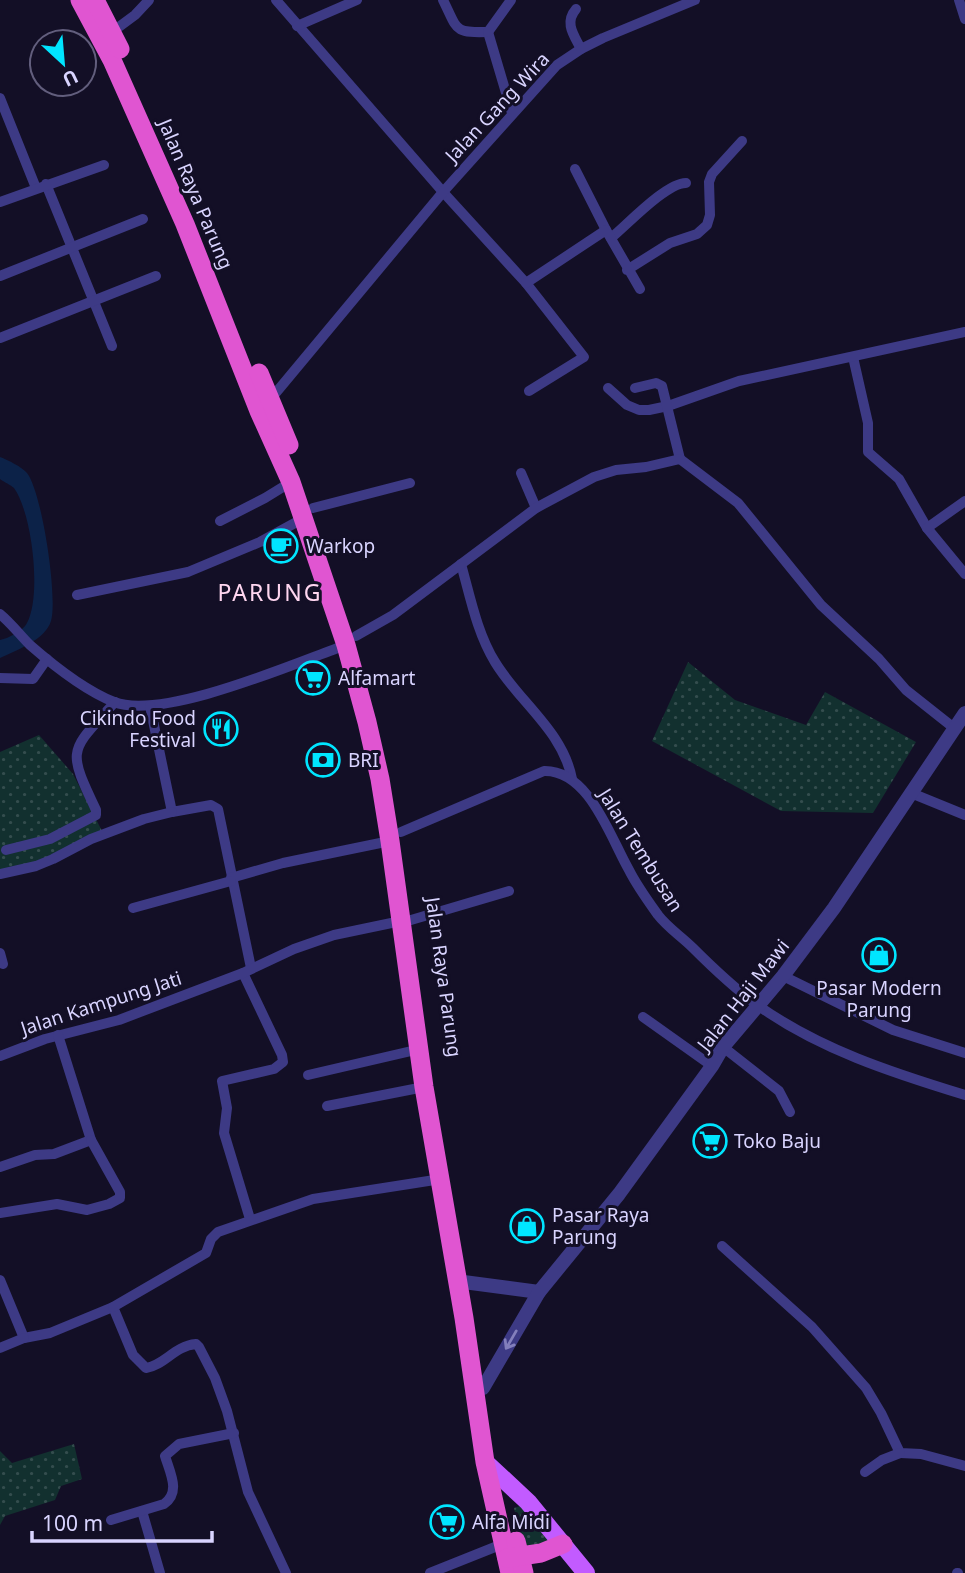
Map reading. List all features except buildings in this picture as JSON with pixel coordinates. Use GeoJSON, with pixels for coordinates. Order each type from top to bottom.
{"type":"FeatureCollection","features":[{"type":"Feature","properties":{"kind":"highway","name":"Jalan Raya Parung"},"geometry":{"type":"LineString","coordinates":[[90,4],[112,32],[196,221],[265,406],[309,513],[377,718],[396,836],[424,1087],[500,1476],[513,1557]]}},
{"type":"Feature","properties":{"kind":"highway","name":"Jalan Raya Parung"},"geometry":{"type":"LineString","coordinates":[[90,4],[265,406],[290,482],[309,513]]}},
{"type":"Feature","properties":{"kind":"highway","name":"Jalan Raya Parung"},"geometry":{"type":"LineString","coordinates":[[406,920],[462,1281],[464,1318],[485,1462],[513,1557]]}},
{"type":"Feature","properties":{"kind":"highway"},"geometry":{"type":"LineString","coordinates":[[513,1557],[541,1553],[563,1544]]}},
{"type":"Feature","properties":{"kind":"main road"},"geometry":{"type":"LineString","coordinates":[[485,1462],[528,1502],[586,1573]]}},
{"type":"Feature","properties":{"kind":"street"},"geometry":{"type":"LineString","coordinates":[[112,32],[135,15],[149,0]]}},
{"type":"Feature","properties":{"kind":"street","name":"Jalan Gang Wira"},"geometry":{"type":"LineString","coordinates":[[276,0],[526,283],[584,358],[529,391]]}},
{"type":"Feature","properties":{"kind":"street"},"geometry":{"type":"LineString","coordinates":[[298,26],[357,0]]}},
{"type":"Feature","properties":{"kind":"street"},"geometry":{"type":"LineString","coordinates":[[443,0],[457,29],[462,32],[488,32]]}},
{"type":"Feature","properties":{"kind":"street"},"geometry":{"type":"LineString","coordinates":[[488,32],[512,0]]}},
{"type":"Feature","properties":{"kind":"street","name":"Jalan Gang Wira"},"geometry":{"type":"LineString","coordinates":[[265,406],[443,192],[557,65],[582,49],[695,0]]}},
{"type":"Feature","properties":{"kind":"street"},"geometry":{"type":"LineString","coordinates":[[959,0],[965,19]]}},
{"type":"Feature","properties":{"kind":"street"},"geometry":{"type":"LineString","coordinates":[[576,9],[569,18],[569,23],[582,49]]}},
{"type":"Feature","properties":{"kind":"street"},"geometry":{"type":"LineString","coordinates":[[488,32],[512,113]]}},
{"type":"Feature","properties":{"kind":"street"},"geometry":{"type":"LineString","coordinates":[[0,98],[4,121],[72,247],[112,346]]}},
{"type":"Feature","properties":{"kind":"street"},"geometry":{"type":"LineString","coordinates":[[627,270],[670,243],[697,233],[708,225],[709,182],[712,174],[742,141]]}},
{"type":"Feature","properties":{"kind":"street"},"geometry":{"type":"LineString","coordinates":[[0,202],[104,165]]}},
{"type":"Feature","properties":{"kind":"street"},"geometry":{"type":"LineString","coordinates":[[575,169],[627,270],[640,289]]}},
{"type":"Feature","properties":{"kind":"street"},"geometry":{"type":"LineString","coordinates":[[526,283],[609,234],[660,196],[681,183],[686,183]]}},
{"type":"Feature","properties":{"kind":"street"},"geometry":{"type":"LineString","coordinates":[[0,276],[143,219]]}},
{"type":"Feature","properties":{"kind":"street"},"geometry":{"type":"LineString","coordinates":[[0,338],[156,276]]}},
{"type":"Feature","properties":{"kind":"street"},"geometry":{"type":"LineString","coordinates":[[608,388],[627,405],[639,410],[668,406],[739,381],[794,367],[965,332]]}},
{"type":"Feature","properties":{"kind":"street"},"geometry":{"type":"LineString","coordinates":[[853,356],[868,422],[868,452],[899,479],[927,528],[965,574]]}},
{"type":"Feature","properties":{"kind":"street"},"geometry":{"type":"LineString","coordinates":[[635,387],[660,383],[680,459],[738,503],[821,605],[879,659],[906,690],[954,729]]}},
{"type":"Feature","properties":{"kind":"street"},"geometry":{"type":"LineString","coordinates":[[0,614],[47,659],[80,683],[115,702],[128,706],[150,706],[232,687],[351,640],[386,619],[536,509],[600,474],[680,459]]}},
{"type":"Feature","properties":{"kind":"street"},"geometry":{"type":"LineString","coordinates":[[521,473],[536,509]]}},
{"type":"Feature","properties":{"kind":"street"},"geometry":{"type":"LineString","coordinates":[[220,521],[290,482]]}},
{"type":"Feature","properties":{"kind":"street"},"geometry":{"type":"LineString","coordinates":[[77,595],[188,572],[260,542],[309,513],[410,483]]}},
{"type":"Feature","properties":{"kind":"street"},"geometry":{"type":"LineString","coordinates":[[927,528],[965,500]]}},
{"type":"Feature","properties":{"kind":"street"},"geometry":{"type":"LineString","coordinates":[[461,564],[484,638],[494,660],[557,742],[569,766],[572,779]]}},
{"type":"Feature","properties":{"kind":"street"},"geometry":{"type":"LineString","coordinates":[[0,678],[33,678],[47,659]]}},
{"type":"Feature","properties":{"kind":"street"},"geometry":{"type":"LineString","coordinates":[[6,850],[50,839],[96,815],[77,768],[76,749],[115,702]]}},
{"type":"Feature","properties":{"kind":"street"},"geometry":{"type":"LineString","coordinates":[[150,706],[172,812]]}},
{"type":"Feature","properties":{"kind":"street","name":"Jalan Haji Mawi"},"geometry":{"type":"LineString","coordinates":[[483,1388],[539,1292],[619,1194],[723,1047],[783,976],[834,908],[965,713]]}},
{"type":"Feature","properties":{"kind":"street","name":"Jalan Tembusan"},"geometry":{"type":"LineString","coordinates":[[133,908],[283,863],[396,836],[544,771],[556,771],[572,779],[592,801],[630,873],[660,918],[715,972],[758,1006],[857,1059],[898,1075],[965,1094]]}},
{"type":"Feature","properties":{"kind":"street"},"geometry":{"type":"LineString","coordinates":[[911,793],[965,815]]}},
{"type":"Feature","properties":{"kind":"street"},"geometry":{"type":"LineString","coordinates":[[0,874],[36,866],[91,839],[144,819],[215,806],[247,970],[283,1062],[274,1069],[222,1081],[227,1108],[224,1133],[250,1219]]}},
{"type":"Feature","properties":{"kind":"street","name":"Jalan Kampung Jati"},"geometry":{"type":"LineString","coordinates":[[0,1056],[58,1035],[120,1020],[334,935],[406,920],[509,891]]}},
{"type":"Feature","properties":{"kind":"street"},"geometry":{"type":"LineString","coordinates":[[783,976],[892,1030],[965,1053]]}},
{"type":"Feature","properties":{"kind":"street"},"geometry":{"type":"LineString","coordinates":[[643,1017],[712,1066]]}},
{"type":"Feature","properties":{"kind":"street"},"geometry":{"type":"LineString","coordinates":[[0,1213],[57,1204],[87,1210],[120,1198],[120,1192],[90,1140],[58,1035]]}},
{"type":"Feature","properties":{"kind":"street"},"geometry":{"type":"LineString","coordinates":[[723,1047],[779,1091],[790,1112]]}},
{"type":"Feature","properties":{"kind":"street"},"geometry":{"type":"LineString","coordinates":[[308,1075],[420,1049]]}},
{"type":"Feature","properties":{"kind":"street"},"geometry":{"type":"LineString","coordinates":[[327,1106],[424,1087]]}},
{"type":"Feature","properties":{"kind":"street"},"geometry":{"type":"LineString","coordinates":[[0,1167],[35,1155],[54,1154],[90,1140]]}},
{"type":"Feature","properties":{"kind":"street"},"geometry":{"type":"LineString","coordinates":[[0,1348],[24,1338],[50,1333],[113,1307],[206,1253],[211,1239],[218,1232],[250,1219],[313,1199],[441,1179]]}},
{"type":"Feature","properties":{"kind":"street"},"geometry":{"type":"LineString","coordinates":[[722,1246],[812,1327],[866,1388],[900,1453]]}},
{"type":"Feature","properties":{"kind":"street"},"geometry":{"type":"LineString","coordinates":[[0,1280],[24,1338]]}},
{"type":"Feature","properties":{"kind":"street"},"geometry":{"type":"LineString","coordinates":[[462,1281],[539,1292]]}},
{"type":"Feature","properties":{"kind":"street"},"geometry":{"type":"LineString","coordinates":[[113,1307],[133,1355],[146,1368],[153,1367],[188,1345],[196,1344],[199,1348],[215,1378],[234,1433],[248,1492],[286,1573]]}},
{"type":"Feature","properties":{"kind":"street"},"geometry":{"type":"LineString","coordinates":[[111,1520],[164,1504],[171,1499],[174,1490],[165,1456],[174,1446],[234,1433]]}},
{"type":"Feature","properties":{"kind":"street"},"geometry":{"type":"LineString","coordinates":[[865,1472],[882,1460],[900,1453],[921,1454],[965,1466]]}},
{"type":"Feature","properties":{"kind":"street"},"geometry":{"type":"LineString","coordinates":[[142,1511],[160,1573]]}},
{"type":"Feature","properties":{"kind":"street"},"geometry":{"type":"LineString","coordinates":[[430,1573],[513,1557]]}},
{"type":"Feature","properties":{"kind":"green space"},"geometry":{"type":"Polygon","coordinates":[[[688,662],[735,700],[806,725],[825,692],[916,742],[873,813],[781,811],[652,741],[688,662]]]}},
{"type":"Feature","properties":{"kind":"green space"},"geometry":{"type":"Polygon","coordinates":[[[39,735],[73,774],[102,831],[48,858],[0,871],[0,752],[39,735]]]}},
{"type":"Feature","properties":{"kind":"green space"},"geometry":{"type":"Polygon","coordinates":[[[74,1444],[82,1479],[61,1486],[55,1500],[5,1516],[0,1525],[0,1451],[12,1463],[74,1444]]]}},
{"type":"Feature","properties":{"kind":"green space"},"geometry":{"type":"Polygon","coordinates":[[[523,1505],[548,1537],[546,1545],[528,1549],[521,1544],[514,1508],[523,1505]]]}},
{"type":"Feature","properties":{"kind":"water"},"geometry":{"type":"Polygon","coordinates":[[[0,457],[25,471],[33,484],[47,546],[53,609],[51,621],[43,634],[30,644],[0,658],[0,640],[15,634],[27,623],[34,594],[34,575],[26,516],[14,488],[0,479],[0,457]]]}},
{"type":"Feature","properties":{"kind":"place","name":"Warkop"},"geometry":{"type":"Point","coordinates":[281,546]}},
{"type":"Feature","properties":{"kind":"place","name":"Alfamart"},"geometry":{"type":"Point","coordinates":[313,678]}},
{"type":"Feature","properties":{"kind":"place","name":"Cikindo Food Festival"},"geometry":{"type":"Point","coordinates":[221,729]}},
{"type":"Feature","properties":{"kind":"place","name":"BRI"},"geometry":{"type":"Point","coordinates":[323,760]}},
{"type":"Feature","properties":{"kind":"place","name":"Pasar Modern Parung"},"geometry":{"type":"Point","coordinates":[879,955]}},
{"type":"Feature","properties":{"kind":"place","name":"Toko Baju"},"geometry":{"type":"Point","coordinates":[710,1141]}},
{"type":"Feature","properties":{"kind":"place","name":"Pasar Raya Parung"},"geometry":{"type":"Point","coordinates":[527,1226]}},
{"type":"Feature","properties":{"kind":"place","name":"Alfa Midi"},"geometry":{"type":"Point","coordinates":[447,1522]}},
{"type":"Feature","properties":{"kind":"district","name":"PARUNG"},"geometry":{"type":"Point","coordinates":[270,592]}}]}
